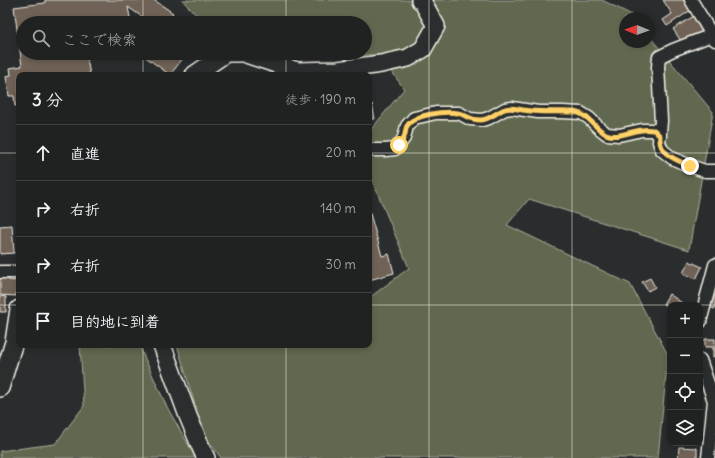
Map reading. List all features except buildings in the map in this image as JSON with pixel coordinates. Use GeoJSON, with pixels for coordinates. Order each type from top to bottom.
{"type":"FeatureCollection","features":[{"type":"Feature","properties":{"kind":"street"},"geometry":{"type":"LineString","coordinates":[[263,60],[297,71],[338,70],[408,58],[423,49],[436,26],[420,0]]}},
{"type":"Feature","properties":{"kind":"street"},"geometry":{"type":"LineString","coordinates":[[691,0],[714,37],[674,50],[659,57],[658,67],[661,121],[659,142],[662,150],[672,158],[705,171],[715,171]]}},
{"type":"Feature","properties":{"kind":"street"},"geometry":{"type":"LineString","coordinates":[[198,72],[216,60]]}},
{"type":"Feature","properties":{"kind":"street"},"geometry":{"type":"LineString","coordinates":[[372,150],[385,150],[395,148],[399,145],[404,138],[407,126],[414,118],[436,113],[450,112],[459,113],[470,119],[482,120],[489,118],[505,109],[512,108],[538,112],[581,113],[607,134],[619,135],[642,130],[654,130],[660,136]]}},
{"type":"Feature","properties":{"kind":"street"},"geometry":{"type":"LineString","coordinates":[[703,311],[715,265]]}},
{"type":"Feature","properties":{"kind":"street"},"geometry":{"type":"LineString","coordinates":[[0,272],[16,272]]}},
{"type":"Feature","properties":{"kind":"street"},"geometry":{"type":"LineString","coordinates":[[0,388],[14,342],[16,329]]}},
{"type":"Feature","properties":{"kind":"street"},"geometry":{"type":"LineString","coordinates":[[163,348],[188,416],[206,458]]}},
{"type":"Feature","properties":{"kind":"street"},"geometry":{"type":"LineString","coordinates":[[703,369],[714,401],[708,458]]}},
{"type":"Feature","properties":{"kind":"green space"},"geometry":{"type":"Polygon","coordinates":[[[182,0],[602,0],[626,12],[619,12],[619,48],[655,48],[655,43],[713,112],[689,250],[529,199],[507,225],[630,284],[667,353],[658,458],[221,458],[204,435],[178,348],[372,348],[372,296],[409,268],[372,181],[372,128],[404,89],[380,55],[372,55],[372,16],[197,16],[182,0]]]}},
{"type":"Feature","properties":{"kind":"green space"},"geometry":{"type":"Polygon","coordinates":[[[80,348],[141,348],[167,407],[196,458],[0,458],[0,451],[55,444],[84,406],[80,348]]]}},
{"type":"Feature","properties":{"kind":"route"},"geometry":{"type":"LineString","coordinates":[[399,145],[404,138],[407,126],[414,118],[436,113],[459,113],[470,119],[482,120],[489,118],[505,109],[512,108],[538,112],[575,112],[581,113],[589,118],[598,128],[607,134],[619,135],[627,132],[654,130],[660,136],[659,142],[662,150],[672,158],[690,166]]}}]}
